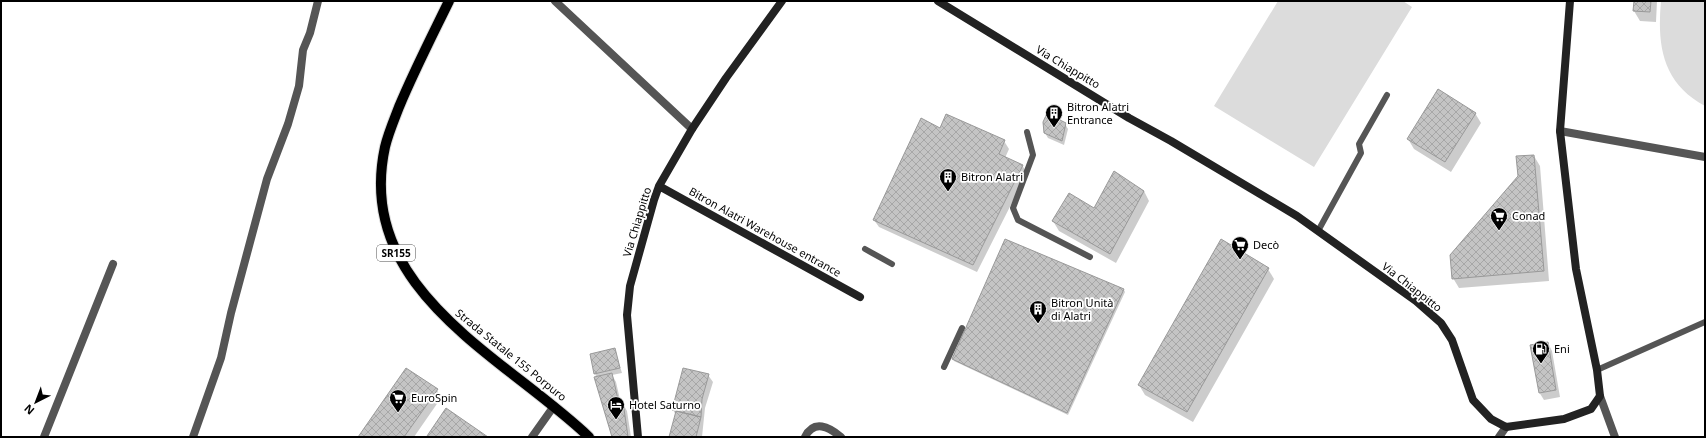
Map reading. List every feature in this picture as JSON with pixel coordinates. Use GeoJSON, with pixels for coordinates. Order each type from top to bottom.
{"type":"FeatureCollection","features":[{"type":"Feature","properties":{"kind":"main road","name":"Strada Statale 155 Porpuro"},"geometry":{"type":"LineString","coordinates":[[449,1],[407,88],[385,147],[381,178],[383,212],[388,232],[401,263],[442,315],[474,343],[554,406],[590,437]]}},
{"type":"Feature","properties":{"kind":"street"},"geometry":{"type":"LineString","coordinates":[[192,437],[222,358],[231,313],[268,179],[288,124],[299,86],[302,50],[310,33],[318,1]]}},
{"type":"Feature","properties":{"kind":"street"},"geometry":{"type":"LineString","coordinates":[[555,1],[692,129]]}},
{"type":"Feature","properties":{"kind":"street","name":"Via Chiappitto"},"geometry":{"type":"LineString","coordinates":[[638,437],[627,315],[630,286],[659,186],[692,129],[726,78],[782,1]]}},
{"type":"Feature","properties":{"kind":"street","name":"Via Chiappitto"},"geometry":{"type":"LineString","coordinates":[[938,1],[1123,114],[1171,140],[1297,216],[1416,301],[1441,323],[1452,340],[1473,400],[1491,420],[1506,426]]}},
{"type":"Feature","properties":{"kind":"street"},"geometry":{"type":"LineString","coordinates":[[1570,1],[1560,131],[1576,269],[1597,370],[1600,396],[1615,437]]}},
{"type":"Feature","properties":{"kind":"street"},"geometry":{"type":"LineString","coordinates":[[1560,131],[1705,157]]}},
{"type":"Feature","properties":{"kind":"street","name":"Bitron Alatri Warehouse entrance"},"geometry":{"type":"LineString","coordinates":[[659,186],[860,297]]}},
{"type":"Feature","properties":{"kind":"street"},"geometry":{"type":"LineString","coordinates":[[44,437],[113,264]]}},
{"type":"Feature","properties":{"kind":"street"},"geometry":{"type":"LineString","coordinates":[[1499,437],[1506,426],[1564,419],[1590,408],[1600,396]]}},
{"type":"Feature","properties":{"kind":"street"},"geometry":{"type":"LineString","coordinates":[[532,437],[554,406]]}},
{"type":"Feature","properties":{"kind":"street"},"geometry":{"type":"LineString","coordinates":[[805,437],[811,428],[817,426],[825,426],[841,437]]}},
{"type":"Feature","properties":{"kind":"lane"},"geometry":{"type":"LineString","coordinates":[[1318,231],[1362,153],[1359,144],[1387,95]]}},
{"type":"Feature","properties":{"kind":"lane"},"geometry":{"type":"LineString","coordinates":[[1027,132],[1033,155],[1013,208],[1018,220],[1090,257]]}},
{"type":"Feature","properties":{"kind":"lane"},"geometry":{"type":"LineString","coordinates":[[865,249],[892,264]]}},
{"type":"Feature","properties":{"kind":"lane"},"geometry":{"type":"LineString","coordinates":[[1597,370],[1705,322]]}},
{"type":"Feature","properties":{"kind":"lane"},"geometry":{"type":"LineString","coordinates":[[944,367],[962,328]]}},
{"type":"Feature","properties":{"kind":"shaded area"},"geometry":{"type":"Polygon","coordinates":[[[1278,1],[1403,1],[1412,7],[1314,167],[1214,106],[1278,1]]]}},
{"type":"Feature","properties":{"kind":"shaded area"},"geometry":{"type":"Polygon","coordinates":[[[1661,1],[1705,1],[1705,106],[1691,97],[1679,86],[1665,61],[1660,33],[1661,1]]]}},
{"type":"Feature","properties":{"kind":"building"},"geometry":{"type":"Polygon","coordinates":[[[1634,1],[1651,1],[1650,12],[1633,11],[1634,1]]]}},
{"type":"Feature","properties":{"kind":"building"},"geometry":{"type":"Polygon","coordinates":[[[1438,89],[1476,113],[1445,162],[1407,139],[1438,89]]]}},
{"type":"Feature","properties":{"kind":"building","name":"Bitron Alatri Entrance"},"geometry":{"type":"Polygon","coordinates":[[[1050,107],[1059,111],[1056,118],[1066,123],[1062,141],[1044,133],[1043,122],[1050,107]]]}},
{"type":"Feature","properties":{"kind":"building","name":"Bitron Alatri"},"geometry":{"type":"Polygon","coordinates":[[[946,114],[1005,140],[999,154],[1023,165],[973,265],[873,220],[921,118],[940,128],[946,114]]]}},
{"type":"Feature","properties":{"kind":"building"},"geometry":{"type":"Polygon","coordinates":[[[1534,155],[1544,271],[1452,279],[1450,255],[1518,176],[1516,156],[1534,155]]]}},
{"type":"Feature","properties":{"kind":"building"},"geometry":{"type":"Polygon","coordinates":[[[1114,171],[1144,191],[1110,254],[1052,221],[1069,193],[1094,208],[1114,171]]]}},
{"type":"Feature","properties":{"kind":"building","name":"Bitron Unità di Alatri"},"geometry":{"type":"Polygon","coordinates":[[[1005,239],[1124,289],[1067,413],[952,359],[1005,239]]]}},
{"type":"Feature","properties":{"kind":"building"},"geometry":{"type":"Polygon","coordinates":[[[1221,239],[1269,268],[1187,412],[1138,385],[1221,239]]]}},
{"type":"Feature","properties":{"kind":"building"},"geometry":{"type":"Polygon","coordinates":[[[1548,342],[1556,390],[1539,393],[1530,345],[1548,342]]]}},
{"type":"Feature","properties":{"kind":"building"},"geometry":{"type":"Polygon","coordinates":[[[615,348],[620,368],[594,374],[590,354],[615,348]]]}},
{"type":"Feature","properties":{"kind":"building","name":"EuroSpin"},"geometry":{"type":"Polygon","coordinates":[[[406,368],[438,389],[404,437],[358,437],[406,368]]]}},
{"type":"Feature","properties":{"kind":"building"},"geometry":{"type":"Polygon","coordinates":[[[683,368],[709,374],[702,399],[701,417],[672,410],[683,368]]]}},
{"type":"Feature","properties":{"kind":"building","name":"Hotel Saturno"},"geometry":{"type":"Polygon","coordinates":[[[612,373],[619,404],[623,402],[628,437],[612,437],[594,377],[612,373]]]}},
{"type":"Feature","properties":{"kind":"building"},"geometry":{"type":"Polygon","coordinates":[[[446,408],[488,437],[428,437],[427,436],[446,408]]]}},
{"type":"Feature","properties":{"kind":"building"},"geometry":{"type":"Polygon","coordinates":[[[676,411],[701,417],[696,437],[669,437],[676,411]]]}},
{"type":"Feature","properties":{"kind":"place","name":"Bitron Alatri Entrance"},"geometry":{"type":"Point","coordinates":[1054,128]}},
{"type":"Feature","properties":{"kind":"place","name":"Bitron Alatri"},"geometry":{"type":"Point","coordinates":[948,192]}},
{"type":"Feature","properties":{"kind":"place","name":"Conad"},"geometry":{"type":"Point","coordinates":[1499,231]}},
{"type":"Feature","properties":{"kind":"place","name":"Decò"},"geometry":{"type":"Point","coordinates":[1240,260]}},
{"type":"Feature","properties":{"kind":"place","name":"Bitron Unità di Alatri"},"geometry":{"type":"Point","coordinates":[1038,324]}},
{"type":"Feature","properties":{"kind":"place","name":"Eni"},"geometry":{"type":"Point","coordinates":[1541,364]}},
{"type":"Feature","properties":{"kind":"place","name":"EuroSpin"},"geometry":{"type":"Point","coordinates":[398,413]}},
{"type":"Feature","properties":{"kind":"place","name":"Hotel Saturno"},"geometry":{"type":"Point","coordinates":[616,420]}}]}
